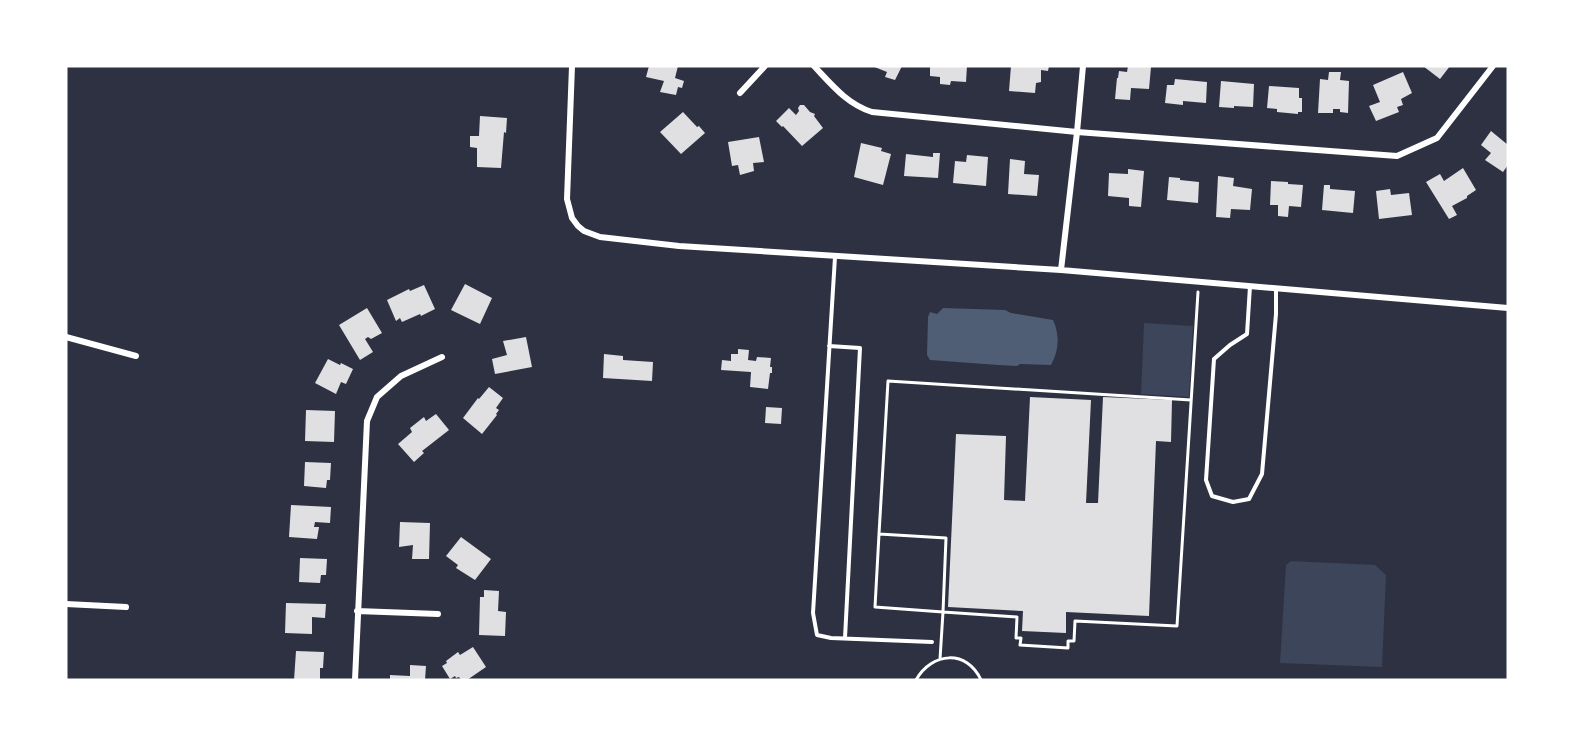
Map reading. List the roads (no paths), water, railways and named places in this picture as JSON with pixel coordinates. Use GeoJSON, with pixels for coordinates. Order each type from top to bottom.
{"type":"FeatureCollection","features":[{"type":"Feature","properties":{"kind":"street"},"geometry":{"type":"LineString","coordinates":[[572,66],[567,199],[572,218],[578,226],[600,237],[679,246],[1061,270],[1508,308]]}},
{"type":"Feature","properties":{"kind":"street"},"geometry":{"type":"LineString","coordinates":[[740,93],[765,66]]}},
{"type":"Feature","properties":{"kind":"street"},"geometry":{"type":"LineString","coordinates":[[814,66],[841,95],[872,112],[1077,132],[1397,156],[1437,138],[1493,66]]}},
{"type":"Feature","properties":{"kind":"street"},"geometry":{"type":"LineString","coordinates":[[1061,270],[1083,66]]}},
{"type":"Feature","properties":{"kind":"street"},"geometry":{"type":"LineString","coordinates":[[66,337],[136,356]]}},
{"type":"Feature","properties":{"kind":"street"},"geometry":{"type":"LineString","coordinates":[[355,680],[367,421],[377,397],[401,376],[442,357]]}},
{"type":"Feature","properties":{"kind":"street"},"geometry":{"type":"LineString","coordinates":[[66,604],[126,607]]}},
{"type":"Feature","properties":{"kind":"street"},"geometry":{"type":"LineString","coordinates":[[357,612],[438,614]]}},
{"type":"Feature","properties":{"kind":"lane"},"geometry":{"type":"LineString","coordinates":[[835,257],[813,613],[817,635],[932,642]]}},
{"type":"Feature","properties":{"kind":"lane"},"geometry":{"type":"LineString","coordinates":[[1250,286],[1247,334],[1214,359],[1206,480],[1212,496],[1233,502],[1250,499],[1262,474],[1276,314],[1276,287]]}},
{"type":"Feature","properties":{"kind":"lane"},"geometry":{"type":"LineString","coordinates":[[829,346],[860,348],[845,638]]}}]}
